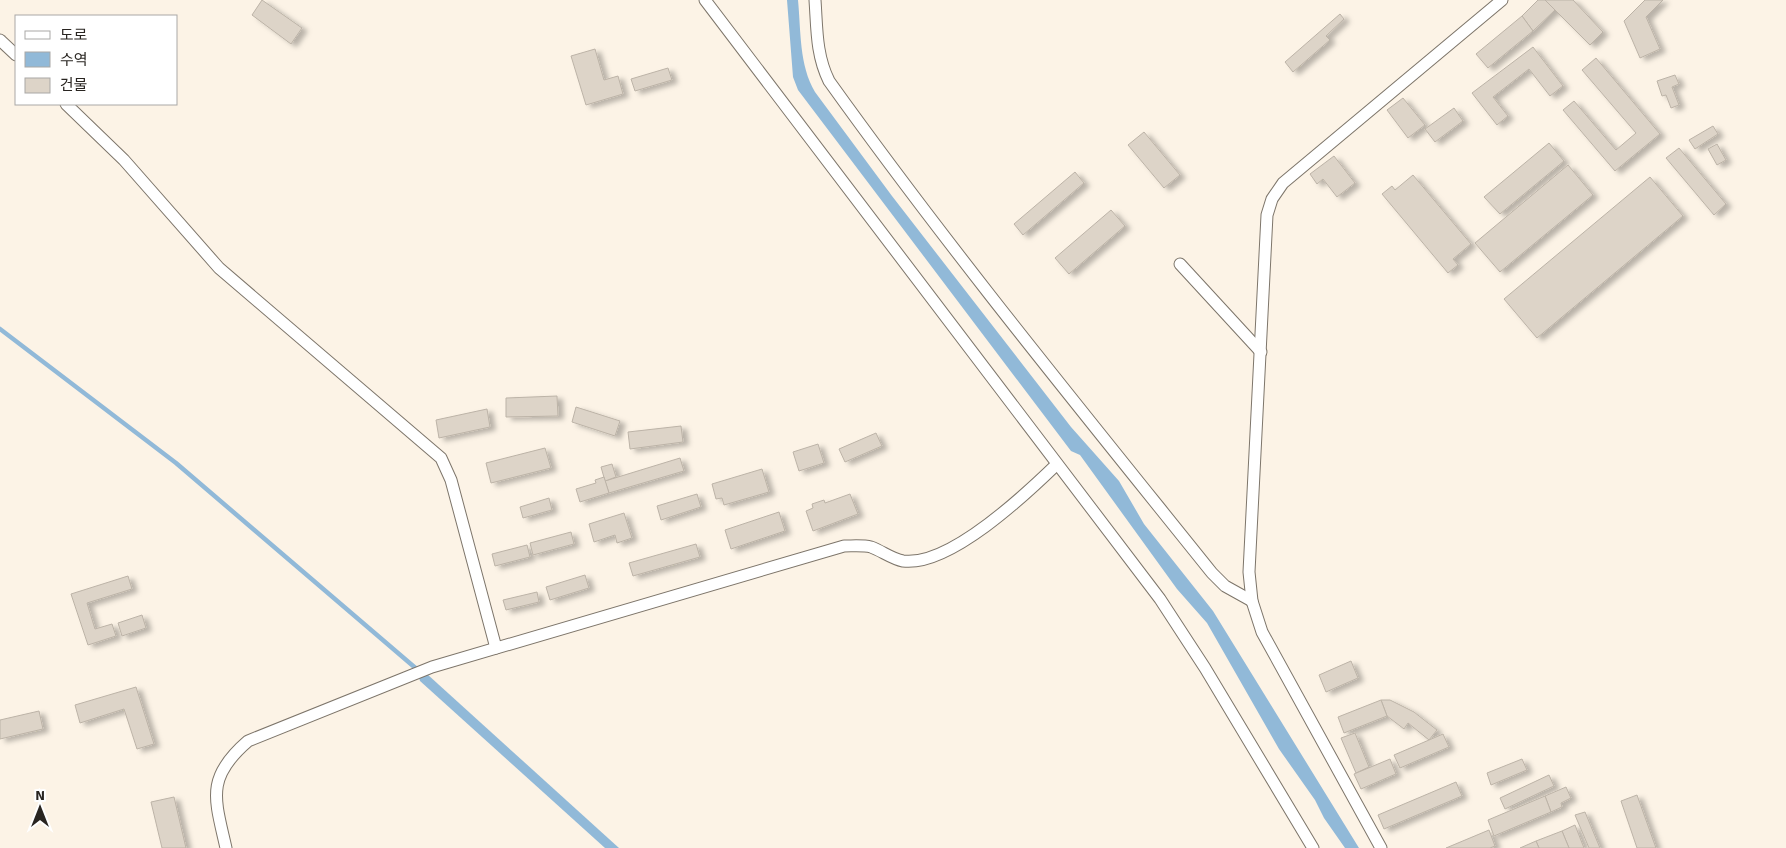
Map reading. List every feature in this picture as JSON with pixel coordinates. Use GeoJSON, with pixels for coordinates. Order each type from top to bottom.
{"type":"FeatureCollection","features":[{"type":"Feature","properties":{"kind":"street"},"geometry":{"type":"LineString","coordinates":[[705,0],[1160,600],[1206,668],[1313,848]]}},
{"type":"Feature","properties":{"kind":"street"},"geometry":{"type":"LineString","coordinates":[[815,0],[819,54],[822,66],[829,80],[895,172],[1068,394],[1212,574],[1225,586],[1252,601]]}},
{"type":"Feature","properties":{"kind":"street"},"geometry":{"type":"LineString","coordinates":[[1381,848],[1262,632],[1252,601],[1250,572],[1267,215],[1272,199],[1283,183],[1502,0]]}},
{"type":"Feature","properties":{"kind":"street"},"geometry":{"type":"LineString","coordinates":[[0,40],[15,55]]}},
{"type":"Feature","properties":{"kind":"street"},"geometry":{"type":"LineString","coordinates":[[67,105],[124,160],[219,268],[441,458],[451,480],[496,648]]}},
{"type":"Feature","properties":{"kind":"street"},"geometry":{"type":"LineString","coordinates":[[1180,264],[1261,352]]}},
{"type":"Feature","properties":{"kind":"street"},"geometry":{"type":"LineString","coordinates":[[226,848],[217,808],[215,789],[220,773],[232,755],[248,742],[432,667],[844,546],[870,547],[903,561],[925,559],[949,550],[991,523],[1056,465]]}},
{"type":"Feature","properties":{"kind":"water"},"geometry":{"type":"Polygon","coordinates":[[[787,0],[798,0],[803,59],[815,92],[892,196],[1071,427],[1119,481],[1144,524],[1213,611],[1359,848],[1345,848],[1324,818],[1315,800],[1279,749],[1207,623],[1177,589],[1080,455],[1071,451],[798,90],[793,77],[787,0]]]}},
{"type":"Feature","properties":{"kind":"water"},"geometry":{"type":"Polygon","coordinates":[[[418,674],[427,674],[619,848],[605,848],[420,681],[418,674]]]}},
{"type":"Feature","properties":{"kind":"building"},"geometry":{"type":"Polygon","coordinates":[[[262,0],[302,28],[291,44],[252,15],[262,0]]]}},
{"type":"Feature","properties":{"kind":"building"},"geometry":{"type":"Polygon","coordinates":[[[1538,0],[1545,0],[1555,10],[1533,31],[1522,16],[1538,0]]]}},
{"type":"Feature","properties":{"kind":"building"},"geometry":{"type":"Polygon","coordinates":[[[1545,0],[1573,0],[1603,32],[1590,45],[1545,0]]]}},
{"type":"Feature","properties":{"kind":"building"},"geometry":{"type":"Polygon","coordinates":[[[1645,0],[1663,0],[1646,17],[1660,49],[1640,58],[1624,21],[1645,0]]]}},
{"type":"Feature","properties":{"kind":"building"},"geometry":{"type":"Polygon","coordinates":[[[1340,14],[1344,19],[1326,36],[1330,40],[1293,72],[1285,62],[1340,14]]]}},
{"type":"Feature","properties":{"kind":"building"},"geometry":{"type":"Polygon","coordinates":[[[1522,16],[1533,31],[1488,68],[1476,54],[1522,16]]]}},
{"type":"Feature","properties":{"kind":"building"},"geometry":{"type":"Polygon","coordinates":[[[1533,47],[1563,86],[1550,96],[1529,69],[1493,97],[1508,116],[1497,125],[1472,93],[1533,47]]]}},
{"type":"Feature","properties":{"kind":"building"},"geometry":{"type":"Polygon","coordinates":[[[595,49],[604,80],[618,76],[623,94],[586,105],[571,56],[595,49]]]}},
{"type":"Feature","properties":{"kind":"building"},"geometry":{"type":"Polygon","coordinates":[[[1596,58],[1660,134],[1615,171],[1563,110],[1574,101],[1616,150],[1636,133],[1582,70],[1596,58]]]}},
{"type":"Feature","properties":{"kind":"building"},"geometry":{"type":"Polygon","coordinates":[[[668,68],[672,80],[635,91],[631,79],[668,68]]]}},
{"type":"Feature","properties":{"kind":"building"},"geometry":{"type":"Polygon","coordinates":[[[1675,75],[1679,84],[1672,87],[1679,105],[1671,108],[1666,95],[1662,96],[1657,81],[1675,75]]]}},
{"type":"Feature","properties":{"kind":"building"},"geometry":{"type":"Polygon","coordinates":[[[1403,98],[1425,125],[1408,138],[1387,110],[1403,98]]]}},
{"type":"Feature","properties":{"kind":"building"},"geometry":{"type":"Polygon","coordinates":[[[1454,108],[1463,121],[1435,142],[1425,129],[1454,108]]]}},
{"type":"Feature","properties":{"kind":"building"},"geometry":{"type":"Polygon","coordinates":[[[1713,126],[1718,134],[1695,149],[1689,140],[1713,126]]]}},
{"type":"Feature","properties":{"kind":"building"},"geometry":{"type":"Polygon","coordinates":[[[1144,132],[1180,175],[1164,188],[1128,145],[1144,132]]]}},
{"type":"Feature","properties":{"kind":"building"},"geometry":{"type":"Polygon","coordinates":[[[1549,143],[1564,161],[1500,214],[1484,197],[1549,143]]]}},
{"type":"Feature","properties":{"kind":"building"},"geometry":{"type":"Polygon","coordinates":[[[1717,144],[1726,160],[1717,165],[1708,149],[1717,144]]]}},
{"type":"Feature","properties":{"kind":"building"},"geometry":{"type":"Polygon","coordinates":[[[1679,148],[1726,204],[1714,215],[1666,158],[1679,148]]]}},
{"type":"Feature","properties":{"kind":"building"},"geometry":{"type":"Polygon","coordinates":[[[1334,156],[1355,183],[1337,197],[1323,179],[1317,184],[1310,174],[1334,156]]]}},
{"type":"Feature","properties":{"kind":"building"},"geometry":{"type":"Polygon","coordinates":[[[1568,165],[1593,195],[1500,272],[1475,243],[1568,165]]]}},
{"type":"Feature","properties":{"kind":"building"},"geometry":{"type":"Polygon","coordinates":[[[1075,172],[1084,183],[1023,235],[1014,224],[1075,172]]]}},
{"type":"Feature","properties":{"kind":"building"},"geometry":{"type":"Polygon","coordinates":[[[1413,175],[1471,244],[1453,259],[1458,265],[1448,273],[1382,194],[1392,186],[1395,190],[1413,175]]]}},
{"type":"Feature","properties":{"kind":"building"},"geometry":{"type":"Polygon","coordinates":[[[1650,177],[1683,216],[1537,338],[1504,299],[1650,177]]]}},
{"type":"Feature","properties":{"kind":"building"},"geometry":{"type":"Polygon","coordinates":[[[1111,210],[1125,226],[1069,274],[1055,258],[1111,210]]]}},
{"type":"Feature","properties":{"kind":"building"},"geometry":{"type":"Polygon","coordinates":[[[557,396],[558,416],[506,417],[506,398],[557,396]]]}},
{"type":"Feature","properties":{"kind":"building"},"geometry":{"type":"Polygon","coordinates":[[[576,407],[620,421],[615,436],[572,422],[576,407]]]}},
{"type":"Feature","properties":{"kind":"building"},"geometry":{"type":"Polygon","coordinates":[[[487,409],[490,427],[439,438],[436,420],[487,409]]]}},
{"type":"Feature","properties":{"kind":"building"},"geometry":{"type":"Polygon","coordinates":[[[681,426],[683,442],[630,449],[628,432],[681,426]]]}},
{"type":"Feature","properties":{"kind":"building"},"geometry":{"type":"Polygon","coordinates":[[[876,433],[882,446],[845,462],[839,449],[876,433]]]}},
{"type":"Feature","properties":{"kind":"building"},"geometry":{"type":"Polygon","coordinates":[[[818,444],[824,463],[799,471],[793,452],[818,444]]]}},
{"type":"Feature","properties":{"kind":"building"},"geometry":{"type":"Polygon","coordinates":[[[545,448],[551,468],[491,483],[486,463],[545,448]]]}},
{"type":"Feature","properties":{"kind":"building"},"geometry":{"type":"Polygon","coordinates":[[[680,458],[684,471],[609,493],[605,481],[680,458]]]}},
{"type":"Feature","properties":{"kind":"building"},"geometry":{"type":"Polygon","coordinates":[[[612,464],[616,477],[605,481],[601,467],[612,464]]]}},
{"type":"Feature","properties":{"kind":"building"},"geometry":{"type":"Polygon","coordinates":[[[762,469],[769,492],[724,505],[722,498],[716,499],[712,484],[762,469]]]}},
{"type":"Feature","properties":{"kind":"building"},"geometry":{"type":"Polygon","coordinates":[[[604,477],[609,493],[580,502],[576,489],[596,483],[595,480],[604,477]]]}},
{"type":"Feature","properties":{"kind":"building"},"geometry":{"type":"Polygon","coordinates":[[[697,494],[701,507],[661,520],[657,506],[697,494]]]}},
{"type":"Feature","properties":{"kind":"building"},"geometry":{"type":"Polygon","coordinates":[[[850,494],[858,514],[813,531],[806,511],[813,508],[812,504],[824,500],[825,503],[850,494]]]}},
{"type":"Feature","properties":{"kind":"building"},"geometry":{"type":"Polygon","coordinates":[[[549,498],[552,510],[523,518],[520,507],[549,498]]]}},
{"type":"Feature","properties":{"kind":"building"},"geometry":{"type":"Polygon","coordinates":[[[779,512],[785,531],[731,549],[725,530],[779,512]]]}},
{"type":"Feature","properties":{"kind":"building"},"geometry":{"type":"Polygon","coordinates":[[[624,513],[632,538],[617,543],[615,535],[594,542],[589,524],[624,513]]]}},
{"type":"Feature","properties":{"kind":"building"},"geometry":{"type":"Polygon","coordinates":[[[571,532],[574,544],[533,555],[530,543],[571,532]]]}},
{"type":"Feature","properties":{"kind":"building"},"geometry":{"type":"Polygon","coordinates":[[[696,544],[700,557],[633,576],[629,563],[696,544]]]}},
{"type":"Feature","properties":{"kind":"building"},"geometry":{"type":"Polygon","coordinates":[[[527,545],[530,557],[495,566],[492,554],[527,545]]]}},
{"type":"Feature","properties":{"kind":"building"},"geometry":{"type":"Polygon","coordinates":[[[585,575],[589,588],[550,600],[546,587],[585,575]]]}},
{"type":"Feature","properties":{"kind":"building"},"geometry":{"type":"Polygon","coordinates":[[[128,576],[132,589],[87,603],[95,629],[112,624],[116,636],[88,645],[71,594],[128,576]]]}},
{"type":"Feature","properties":{"kind":"building"},"geometry":{"type":"Polygon","coordinates":[[[537,592],[539,602],[506,610],[503,600],[537,592]]]}},
{"type":"Feature","properties":{"kind":"building"},"geometry":{"type":"Polygon","coordinates":[[[142,615],[146,628],[122,636],[118,623],[142,615]]]}},
{"type":"Feature","properties":{"kind":"building"},"geometry":{"type":"Polygon","coordinates":[[[1351,661],[1358,678],[1326,692],[1319,675],[1351,661]]]}},
{"type":"Feature","properties":{"kind":"building"},"geometry":{"type":"Polygon","coordinates":[[[136,687],[154,744],[137,749],[124,709],[80,723],[75,705],[136,687]]]}},
{"type":"Feature","properties":{"kind":"building"},"geometry":{"type":"Polygon","coordinates":[[[1381,700],[1390,700],[1414,712],[1437,730],[1429,740],[1408,723],[1404,729],[1387,716],[1381,700]]]}},
{"type":"Feature","properties":{"kind":"building"},"geometry":{"type":"Polygon","coordinates":[[[1381,700],[1387,716],[1344,733],[1338,717],[1381,700]]]}},
{"type":"Feature","properties":{"kind":"building"},"geometry":{"type":"Polygon","coordinates":[[[39,711],[43,729],[0,739],[0,720],[39,711]]]}},
{"type":"Feature","properties":{"kind":"building"},"geometry":{"type":"Polygon","coordinates":[[[1355,733],[1369,767],[1356,773],[1341,738],[1355,733]]]}},
{"type":"Feature","properties":{"kind":"building"},"geometry":{"type":"Polygon","coordinates":[[[1443,734],[1449,747],[1400,768],[1394,755],[1443,734]]]}},
{"type":"Feature","properties":{"kind":"building"},"geometry":{"type":"Polygon","coordinates":[[[1390,759],[1396,774],[1361,789],[1354,774],[1390,759]]]}},
{"type":"Feature","properties":{"kind":"building"},"geometry":{"type":"Polygon","coordinates":[[[1522,759],[1527,770],[1491,785],[1487,773],[1522,759]]]}},
{"type":"Feature","properties":{"kind":"building"},"geometry":{"type":"Polygon","coordinates":[[[1549,775],[1554,786],[1505,809],[1500,798],[1549,775]]]}},
{"type":"Feature","properties":{"kind":"building"},"geometry":{"type":"Polygon","coordinates":[[[1456,782],[1462,796],[1384,829],[1378,815],[1456,782]]]}},
{"type":"Feature","properties":{"kind":"building"},"geometry":{"type":"Polygon","coordinates":[[[1566,787],[1571,798],[1561,803],[1562,807],[1551,812],[1545,796],[1566,787]]]}},
{"type":"Feature","properties":{"kind":"building"},"geometry":{"type":"Polygon","coordinates":[[[1637,795],[1656,848],[1637,848],[1621,801],[1637,795]]]}},
{"type":"Feature","properties":{"kind":"building"},"geometry":{"type":"Polygon","coordinates":[[[1545,796],[1551,812],[1494,836],[1488,820],[1545,796]]]}},
{"type":"Feature","properties":{"kind":"building"},"geometry":{"type":"Polygon","coordinates":[[[174,797],[186,848],[162,848],[151,802],[174,797]]]}},
{"type":"Feature","properties":{"kind":"building"},"geometry":{"type":"Polygon","coordinates":[[[1585,812],[1600,848],[1589,848],[1575,815],[1585,812]]]}},
{"type":"Feature","properties":{"kind":"building"},"geometry":{"type":"Polygon","coordinates":[[[1575,825],[1584,848],[1569,848],[1562,831],[1575,825]]]}},
{"type":"Feature","properties":{"kind":"building"},"geometry":{"type":"Polygon","coordinates":[[[1489,830],[1495,846],[1490,848],[1446,848],[1489,830]]]}},
{"type":"Feature","properties":{"kind":"building"},"geometry":{"type":"Polygon","coordinates":[[[1562,831],[1569,848],[1539,848],[1536,841],[1562,831]]]}},
{"type":"Feature","properties":{"kind":"building"},"geometry":{"type":"Polygon","coordinates":[[[1536,841],[1539,848],[1520,848],[1536,841]]]}},
{"type":"Feature","properties":{"kind":"waterway"},"geometry":{"type":"LineString","coordinates":[[0,329],[176,463],[419,671]]}}]}
